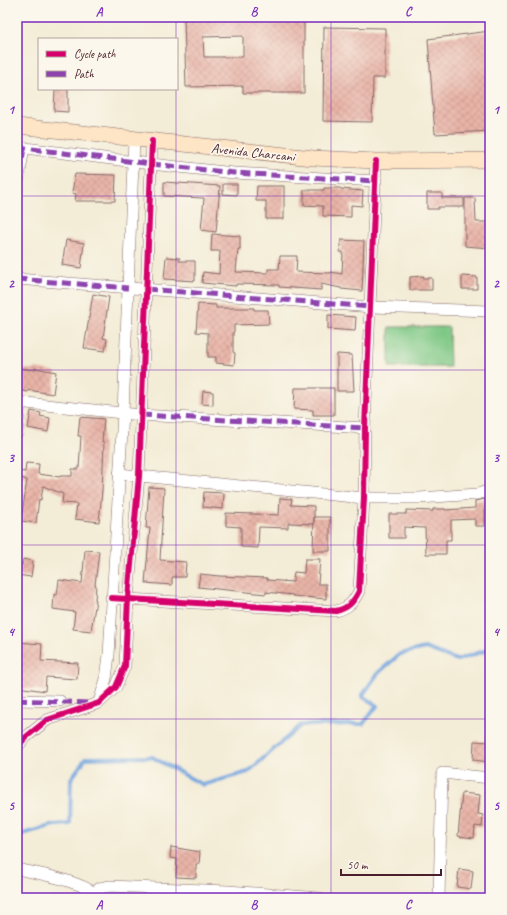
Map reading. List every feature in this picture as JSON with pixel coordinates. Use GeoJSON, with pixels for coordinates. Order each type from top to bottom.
{"type":"FeatureCollection","features":[{"type":"Feature","properties":{"kind":"main road","name":"Avenida Charcani"},"geometry":{"type":"LineString","coordinates":[[17,126],[313,158],[376,161],[490,160]]}},
{"type":"Feature","properties":{"kind":"street"},"geometry":{"type":"LineString","coordinates":[[99,703],[106,679],[109,655],[111,598],[123,413],[134,139]]}},
{"type":"Feature","properties":{"kind":"street"},"geometry":{"type":"LineString","coordinates":[[17,746],[48,720],[99,703],[116,687],[125,666],[128,598],[139,476],[152,141]]}},
{"type":"Feature","properties":{"kind":"street"},"geometry":{"type":"LineString","coordinates":[[17,188],[20,147],[133,162],[234,173],[376,181]]}},
{"type":"Feature","properties":{"kind":"street"},"geometry":{"type":"LineString","coordinates":[[111,598],[336,611],[345,608],[354,601],[358,592],[364,498],[365,428],[376,161]]}},
{"type":"Feature","properties":{"kind":"street"},"geometry":{"type":"LineString","coordinates":[[17,279],[371,307],[490,311]]}},
{"type":"Feature","properties":{"kind":"street"},"geometry":{"type":"LineString","coordinates":[[17,433],[18,402],[141,415],[365,428]]}},
{"type":"Feature","properties":{"kind":"street"},"geometry":{"type":"LineString","coordinates":[[119,474],[364,498],[419,498],[478,494],[490,490]]}},
{"type":"Feature","properties":{"kind":"street"},"geometry":{"type":"LineString","coordinates":[[17,700],[60,701]]}},
{"type":"Feature","properties":{"kind":"street"},"geometry":{"type":"LineString","coordinates":[[439,898],[442,773],[490,778]]}},
{"type":"Feature","properties":{"kind":"street"},"geometry":{"type":"LineString","coordinates":[[17,868],[77,885],[97,895],[100,888],[110,886],[228,894],[320,898]]}},
{"type":"Feature","properties":{"kind":"green space"},"geometry":{"type":"Polygon","coordinates":[[[389,327],[449,327],[450,367],[389,367],[389,327]]]}},
{"type":"Feature","properties":{"kind":"building"},"geometry":{"type":"Polygon","coordinates":[[[184,17],[304,17],[304,93],[243,93],[243,86],[186,87],[184,17]],[[243,36],[203,37],[204,57],[243,57],[243,36]]]}},
{"type":"Feature","properties":{"kind":"building"},"geometry":{"type":"Polygon","coordinates":[[[324,27],[385,28],[385,78],[373,78],[372,122],[323,121],[324,27]]]}},
{"type":"Feature","properties":{"kind":"building"},"geometry":{"type":"Polygon","coordinates":[[[490,31],[490,131],[435,134],[428,39],[490,31]]]}},
{"type":"Feature","properties":{"kind":"building"},"geometry":{"type":"Polygon","coordinates":[[[55,90],[68,90],[68,112],[54,111],[55,90]]]}},
{"type":"Feature","properties":{"kind":"building"},"geometry":{"type":"Polygon","coordinates":[[[75,174],[116,175],[115,201],[75,201],[76,194],[72,193],[75,174]]]}},
{"type":"Feature","properties":{"kind":"building"},"geometry":{"type":"Polygon","coordinates":[[[164,182],[220,186],[216,232],[201,230],[204,198],[164,196],[164,182]]]}},
{"type":"Feature","properties":{"kind":"building"},"geometry":{"type":"Polygon","coordinates":[[[223,184],[237,184],[237,195],[223,194],[223,184]]]}},
{"type":"Feature","properties":{"kind":"building"},"geometry":{"type":"Polygon","coordinates":[[[257,186],[284,186],[284,219],[266,219],[266,201],[256,201],[257,186]]]}},
{"type":"Feature","properties":{"kind":"building"},"geometry":{"type":"Polygon","coordinates":[[[324,188],[340,188],[363,191],[362,206],[351,205],[351,217],[323,216],[323,206],[304,205],[304,190],[324,190],[324,188]]]}},
{"type":"Feature","properties":{"kind":"building"},"geometry":{"type":"Polygon","coordinates":[[[427,193],[442,193],[442,198],[464,198],[464,207],[438,207],[438,209],[427,209],[427,193]]]}},
{"type":"Feature","properties":{"kind":"building"},"geometry":{"type":"Polygon","coordinates":[[[465,198],[475,198],[476,222],[490,222],[490,248],[465,246],[465,198]]]}},
{"type":"Feature","properties":{"kind":"building"},"geometry":{"type":"Polygon","coordinates":[[[212,234],[240,236],[240,249],[238,249],[236,272],[268,273],[268,269],[279,269],[280,256],[297,256],[296,272],[331,272],[342,274],[343,252],[340,252],[341,240],[364,241],[362,291],[341,289],[321,284],[321,290],[279,287],[279,285],[236,284],[236,286],[202,283],[203,272],[219,274],[220,251],[211,251],[212,234]]]}},
{"type":"Feature","properties":{"kind":"building"},"geometry":{"type":"Polygon","coordinates":[[[66,240],[84,243],[81,268],[62,265],[66,240]]]}},
{"type":"Feature","properties":{"kind":"building"},"geometry":{"type":"Polygon","coordinates":[[[166,257],[180,258],[179,261],[195,261],[195,281],[164,279],[166,257]]]}},
{"type":"Feature","properties":{"kind":"building"},"geometry":{"type":"Polygon","coordinates":[[[424,276],[423,278],[432,278],[432,290],[410,290],[410,277],[424,276]]]}},
{"type":"Feature","properties":{"kind":"building"},"geometry":{"type":"Polygon","coordinates":[[[462,276],[477,277],[477,289],[462,289],[462,276]]]}},
{"type":"Feature","properties":{"kind":"building"},"geometry":{"type":"Polygon","coordinates":[[[93,294],[109,297],[103,338],[107,339],[105,351],[84,348],[93,294]]]}},
{"type":"Feature","properties":{"kind":"building"},"geometry":{"type":"Polygon","coordinates":[[[198,304],[216,305],[216,308],[254,308],[254,310],[268,310],[269,324],[234,325],[234,365],[216,363],[216,357],[208,357],[208,333],[196,332],[198,304]]]}},
{"type":"Feature","properties":{"kind":"building"},"geometry":{"type":"Polygon","coordinates":[[[328,315],[356,317],[355,331],[328,329],[328,315]]]}},
{"type":"Feature","properties":{"kind":"building"},"geometry":{"type":"Polygon","coordinates":[[[337,354],[352,355],[354,391],[337,391],[337,354]]]}},
{"type":"Feature","properties":{"kind":"building"},"geometry":{"type":"Polygon","coordinates":[[[17,368],[35,370],[35,368],[56,372],[53,394],[28,390],[28,392],[17,390],[17,368]]]}},
{"type":"Feature","properties":{"kind":"building"},"geometry":{"type":"Polygon","coordinates":[[[295,388],[334,388],[334,415],[313,415],[313,410],[294,409],[295,388]]]}},
{"type":"Feature","properties":{"kind":"building"},"geometry":{"type":"Polygon","coordinates":[[[203,391],[213,392],[213,405],[202,404],[203,391]]]}},
{"type":"Feature","properties":{"kind":"building"},"geometry":{"type":"Polygon","coordinates":[[[31,411],[41,413],[40,416],[50,418],[48,432],[28,428],[31,411]]]}},
{"type":"Feature","properties":{"kind":"building"},"geometry":{"type":"Polygon","coordinates":[[[80,417],[104,419],[102,442],[104,442],[102,491],[99,522],[75,519],[77,504],[62,503],[63,494],[43,486],[41,500],[39,499],[36,523],[21,521],[27,480],[17,476],[17,471],[25,472],[26,463],[39,464],[38,474],[60,477],[72,476],[72,469],[79,469],[81,436],[78,436],[80,417]]]}},
{"type":"Feature","properties":{"kind":"building"},"geometry":{"type":"Polygon","coordinates":[[[149,487],[164,488],[160,560],[186,562],[185,577],[172,577],[172,585],[145,583],[150,528],[146,528],[149,487]]]}},
{"type":"Feature","properties":{"kind":"building"},"geometry":{"type":"Polygon","coordinates":[[[204,492],[224,493],[223,509],[203,507],[204,492]]]}},
{"type":"Feature","properties":{"kind":"building"},"geometry":{"type":"Polygon","coordinates":[[[280,498],[292,499],[291,505],[314,506],[314,524],[288,523],[288,528],[259,527],[258,548],[241,547],[241,527],[226,526],[226,513],[279,515],[280,498]]]}},
{"type":"Feature","properties":{"kind":"building"},"geometry":{"type":"Polygon","coordinates":[[[485,499],[485,526],[475,526],[475,519],[451,520],[451,540],[446,540],[446,554],[426,554],[425,528],[404,527],[404,538],[389,538],[389,514],[406,514],[406,510],[433,511],[433,509],[445,510],[475,508],[475,501],[485,499]]]}},
{"type":"Feature","properties":{"kind":"building"},"geometry":{"type":"Polygon","coordinates":[[[314,517],[330,517],[330,551],[313,551],[314,517]]]}},
{"type":"Feature","properties":{"kind":"building"},"geometry":{"type":"Polygon","coordinates":[[[85,550],[99,551],[95,585],[96,600],[91,631],[73,629],[75,612],[53,609],[54,594],[57,595],[59,580],[82,583],[85,550]]]}},
{"type":"Feature","properties":{"kind":"building"},"geometry":{"type":"Polygon","coordinates":[[[23,559],[33,561],[31,577],[17,575],[17,564],[22,565],[23,559]]]}},
{"type":"Feature","properties":{"kind":"building"},"geometry":{"type":"Polygon","coordinates":[[[305,559],[320,559],[318,584],[326,584],[326,599],[266,592],[266,594],[198,587],[200,574],[267,578],[267,580],[293,582],[294,572],[304,573],[305,559]]]}},
{"type":"Feature","properties":{"kind":"building"},"geometry":{"type":"Polygon","coordinates":[[[17,642],[42,644],[41,661],[78,663],[77,679],[46,677],[45,691],[17,687],[17,642]]]}},
{"type":"Feature","properties":{"kind":"building"},"geometry":{"type":"Polygon","coordinates":[[[474,741],[490,742],[490,762],[473,760],[474,741]]]}},
{"type":"Feature","properties":{"kind":"building"},"geometry":{"type":"Polygon","coordinates":[[[462,793],[480,795],[478,814],[483,815],[482,827],[475,826],[474,838],[458,836],[462,793]]]}},
{"type":"Feature","properties":{"kind":"building"},"geometry":{"type":"Polygon","coordinates":[[[171,847],[200,852],[199,864],[196,864],[196,878],[176,877],[177,859],[170,858],[171,847]]]}},
{"type":"Feature","properties":{"kind":"building"},"geometry":{"type":"Polygon","coordinates":[[[459,869],[473,871],[471,889],[457,887],[459,869]]]}},
{"type":"Feature","properties":{"kind":"waterway"},"geometry":{"type":"LineString","coordinates":[[17,834],[19,835],[54,825],[70,824],[71,779],[86,758],[152,757],[203,785],[248,772],[301,725],[363,724],[377,706],[362,696],[378,673],[400,654],[425,648],[457,660],[490,649]]}},
{"type":"Feature","properties":{"kind":"marked path"},"geometry":{"type":"LineString","coordinates":[[17,147],[234,173],[376,181]]}},
{"type":"Feature","properties":{"kind":"marked path"},"geometry":{"type":"LineString","coordinates":[[17,188],[24,148]]}},
{"type":"Feature","properties":{"kind":"marked path"},"geometry":{"type":"LineString","coordinates":[[17,279],[128,288]]}},
{"type":"Feature","properties":{"kind":"marked path"},"geometry":{"type":"LineString","coordinates":[[146,289],[371,307]]}},
{"type":"Feature","properties":{"kind":"marked path"},"geometry":{"type":"LineString","coordinates":[[17,433],[20,403]]}},
{"type":"Feature","properties":{"kind":"marked path"},"geometry":{"type":"LineString","coordinates":[[141,415],[365,428]]}},
{"type":"Feature","properties":{"kind":"marked path"},"geometry":{"type":"LineString","coordinates":[[17,700],[89,703]]}},
{"type":"Feature","properties":{"kind":"cycle path"},"geometry":{"type":"LineString","coordinates":[[17,747],[26,737],[47,720],[99,703],[116,687],[125,666],[128,598],[139,476],[152,141]]}},
{"type":"Feature","properties":{"kind":"cycle path"},"geometry":{"type":"LineString","coordinates":[[111,598],[336,611],[347,607],[357,595],[359,591],[364,498],[365,428],[376,161]]}}]}
